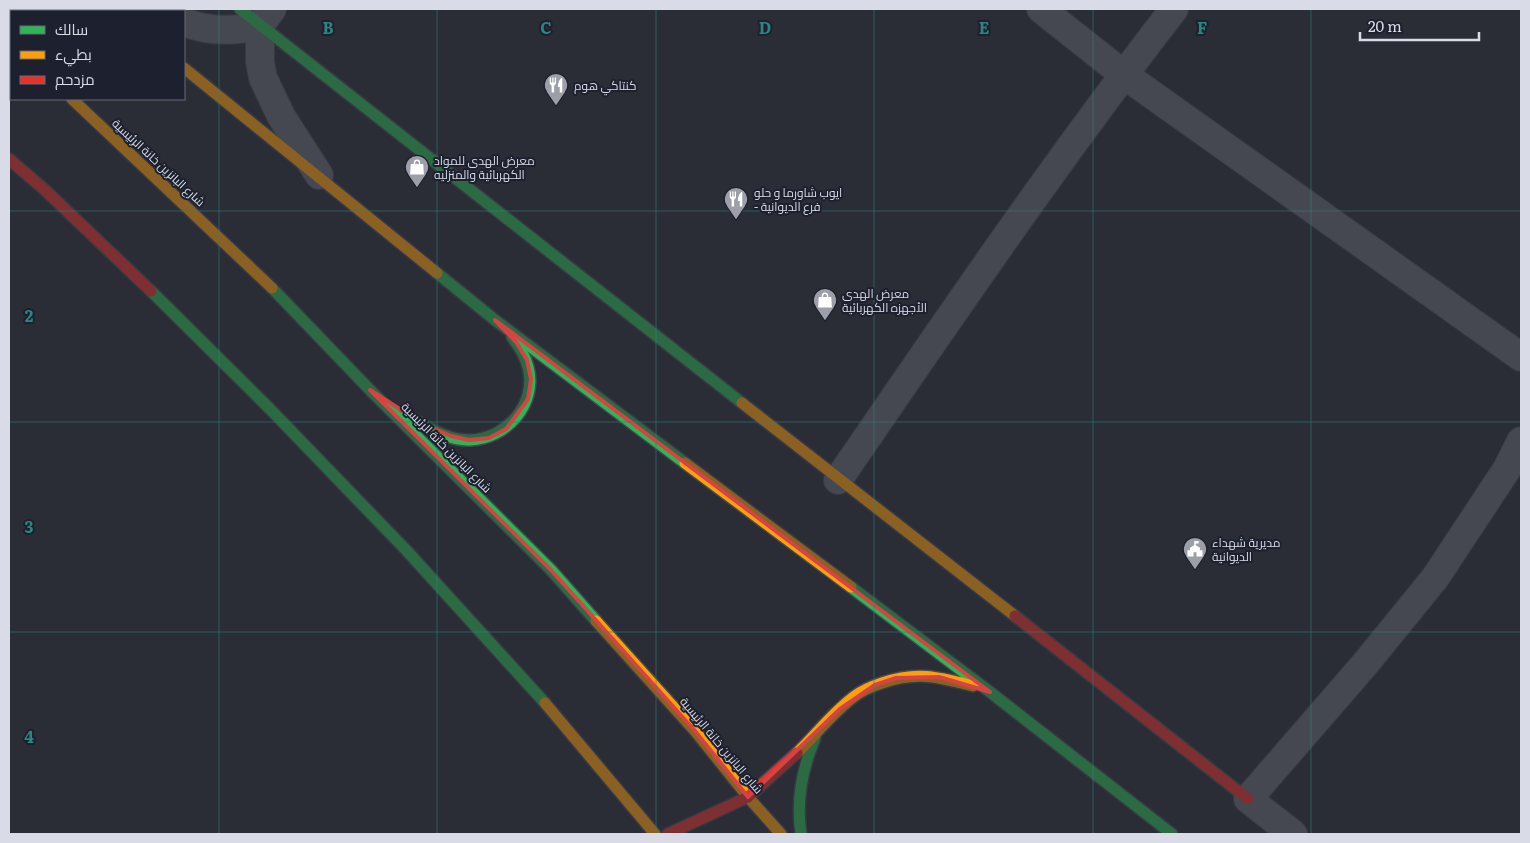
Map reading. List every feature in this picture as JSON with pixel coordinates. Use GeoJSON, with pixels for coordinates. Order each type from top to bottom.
{"type":"FeatureCollection","features":[{"type":"Feature","properties":{"kind":"main road"},"geometry":{"type":"LineString","coordinates":[[257,14],[838,480],[1248,799]]}},
{"type":"Feature","properties":{"kind":"main road"},"geometry":{"type":"LineString","coordinates":[[185,69],[495,320],[990,692],[1172,834]]}},
{"type":"Feature","properties":{"kind":"main road","name":"شارع البانزين خانة الرئيسية"},"geometry":{"type":"LineString","coordinates":[[73,100],[275,290],[370,390],[552,570],[694,730],[780,834]]}},
{"type":"Feature","properties":{"kind":"main road"},"geometry":{"type":"LineString","coordinates":[[9,159],[45,190],[136,276],[270,409],[407,551],[534,690],[655,834]]}},
{"type":"Feature","properties":{"kind":"main road"},"geometry":{"type":"LineString","coordinates":[[370,390],[401,411],[451,436],[469,440],[489,438],[506,429],[520,415],[528,399],[531,379],[527,360],[516,342],[495,320]]}},
{"type":"Feature","properties":{"kind":"main road"},"geometry":{"type":"LineString","coordinates":[[668,834],[748,797],[817,734],[840,709],[856,695],[875,684],[896,678],[918,675],[939,677],[990,692]]}},
{"type":"Feature","properties":{"kind":"main road"},"geometry":{"type":"LineString","coordinates":[[801,834],[798,800],[801,777],[817,734]]}},
{"type":"Feature","properties":{"kind":"street"},"geometry":{"type":"LineString","coordinates":[[1042,9],[1123,74],[1521,357]]}},
{"type":"Feature","properties":{"kind":"street"},"geometry":{"type":"LineString","coordinates":[[838,480],[1022,212],[1123,74],[1174,9]]}},
{"type":"Feature","properties":{"kind":"street"},"geometry":{"type":"LineString","coordinates":[[185,22],[207,29],[243,30],[257,14]]}},
{"type":"Feature","properties":{"kind":"street"},"geometry":{"type":"LineString","coordinates":[[257,14],[263,78],[281,116],[322,179]]}},
{"type":"Feature","properties":{"kind":"street"},"geometry":{"type":"LineString","coordinates":[[1293,834],[1248,799],[1365,664],[1435,578],[1507,469],[1521,441]]}},
{"type":"Feature","properties":{"kind":"highlighted area"},"geometry":{"type":"Polygon","coordinates":[[[495,320],[990,692],[939,677],[896,678],[875,685],[840,709],[748,797],[695,731],[551,570],[370,390],[423,424],[451,436],[469,440],[489,438],[506,429],[528,399],[531,379],[527,360],[516,342],[495,320]]]}},
{"type":"Feature","properties":{"kind":"traffic: fast"},"geometry":{"type":"LineString","coordinates":[[240,9],[742,403]]}},
{"type":"Feature","properties":{"kind":"traffic: fast"},"geometry":{"type":"LineString","coordinates":[[437,273],[495,320],[685,463]]}},
{"type":"Feature","properties":{"kind":"traffic: fast"},"geometry":{"type":"LineString","coordinates":[[272,288],[370,390],[551,570],[596,621]]}},
{"type":"Feature","properties":{"kind":"traffic: fast"},"geometry":{"type":"LineString","coordinates":[[151,291],[270,409],[407,551],[545,703]]}},
{"type":"Feature","properties":{"kind":"traffic: fast"},"geometry":{"type":"LineString","coordinates":[[406,415],[437,432],[461,440],[483,438],[507,426],[524,406],[530,381],[525,359],[512,337]]}},
{"type":"Feature","properties":{"kind":"traffic: fast"},"geometry":{"type":"LineString","coordinates":[[851,587],[990,692],[1172,834]]}},
{"type":"Feature","properties":{"kind":"traffic: fast"},"geometry":{"type":"LineString","coordinates":[[801,834],[799,809],[801,785],[815,738]]}},
{"type":"Feature","properties":{"kind":"traffic: slow"},"geometry":{"type":"LineString","coordinates":[[185,69],[437,273]]}},
{"type":"Feature","properties":{"kind":"traffic: slow"},"geometry":{"type":"LineString","coordinates":[[73,100],[272,288]]}},
{"type":"Feature","properties":{"kind":"traffic: slow"},"geometry":{"type":"LineString","coordinates":[[742,403],[1015,616]]}},
{"type":"Feature","properties":{"kind":"traffic: slow"},"geometry":{"type":"LineString","coordinates":[[685,463],[851,587]]}},
{"type":"Feature","properties":{"kind":"traffic: slow"},"geometry":{"type":"LineString","coordinates":[[596,621],[695,731],[748,797],[781,834]]}},
{"type":"Feature","properties":{"kind":"traffic: slow"},"geometry":{"type":"LineString","coordinates":[[797,753],[847,702],[875,685],[895,679],[917,676],[938,678],[973,686]]}},
{"type":"Feature","properties":{"kind":"traffic: slow"},"geometry":{"type":"LineString","coordinates":[[545,703],[655,834]]}},
{"type":"Feature","properties":{"kind":"traffic: jam"},"geometry":{"type":"LineString","coordinates":[[9,159],[45,190],[151,291]]}},
{"type":"Feature","properties":{"kind":"traffic: jam"},"geometry":{"type":"LineString","coordinates":[[1015,616],[1248,799]]}},
{"type":"Feature","properties":{"kind":"traffic: jam"},"geometry":{"type":"LineString","coordinates":[[668,834],[748,797],[797,753]]}},
{"type":"Feature","properties":{"kind":"place","name":"كنتاكي هوم"},"geometry":{"type":"Point","coordinates":[556,106]}},
{"type":"Feature","properties":{"kind":"place","name":"معرض الهدى للمواد الكهربائية والمنزليه"},"geometry":{"type":"Point","coordinates":[417,188]}},
{"type":"Feature","properties":{"kind":"place","name":"ايوب شاورما و حلو - فرع الديوانية"},"geometry":{"type":"Point","coordinates":[736,220]}},
{"type":"Feature","properties":{"kind":"place","name":"معرض الهدى الأجهزه الكهربائية"},"geometry":{"type":"Point","coordinates":[825,321]}},
{"type":"Feature","properties":{"kind":"place","name":"مديرية شهداء الديوانية"},"geometry":{"type":"Point","coordinates":[1195,570]}}]}
